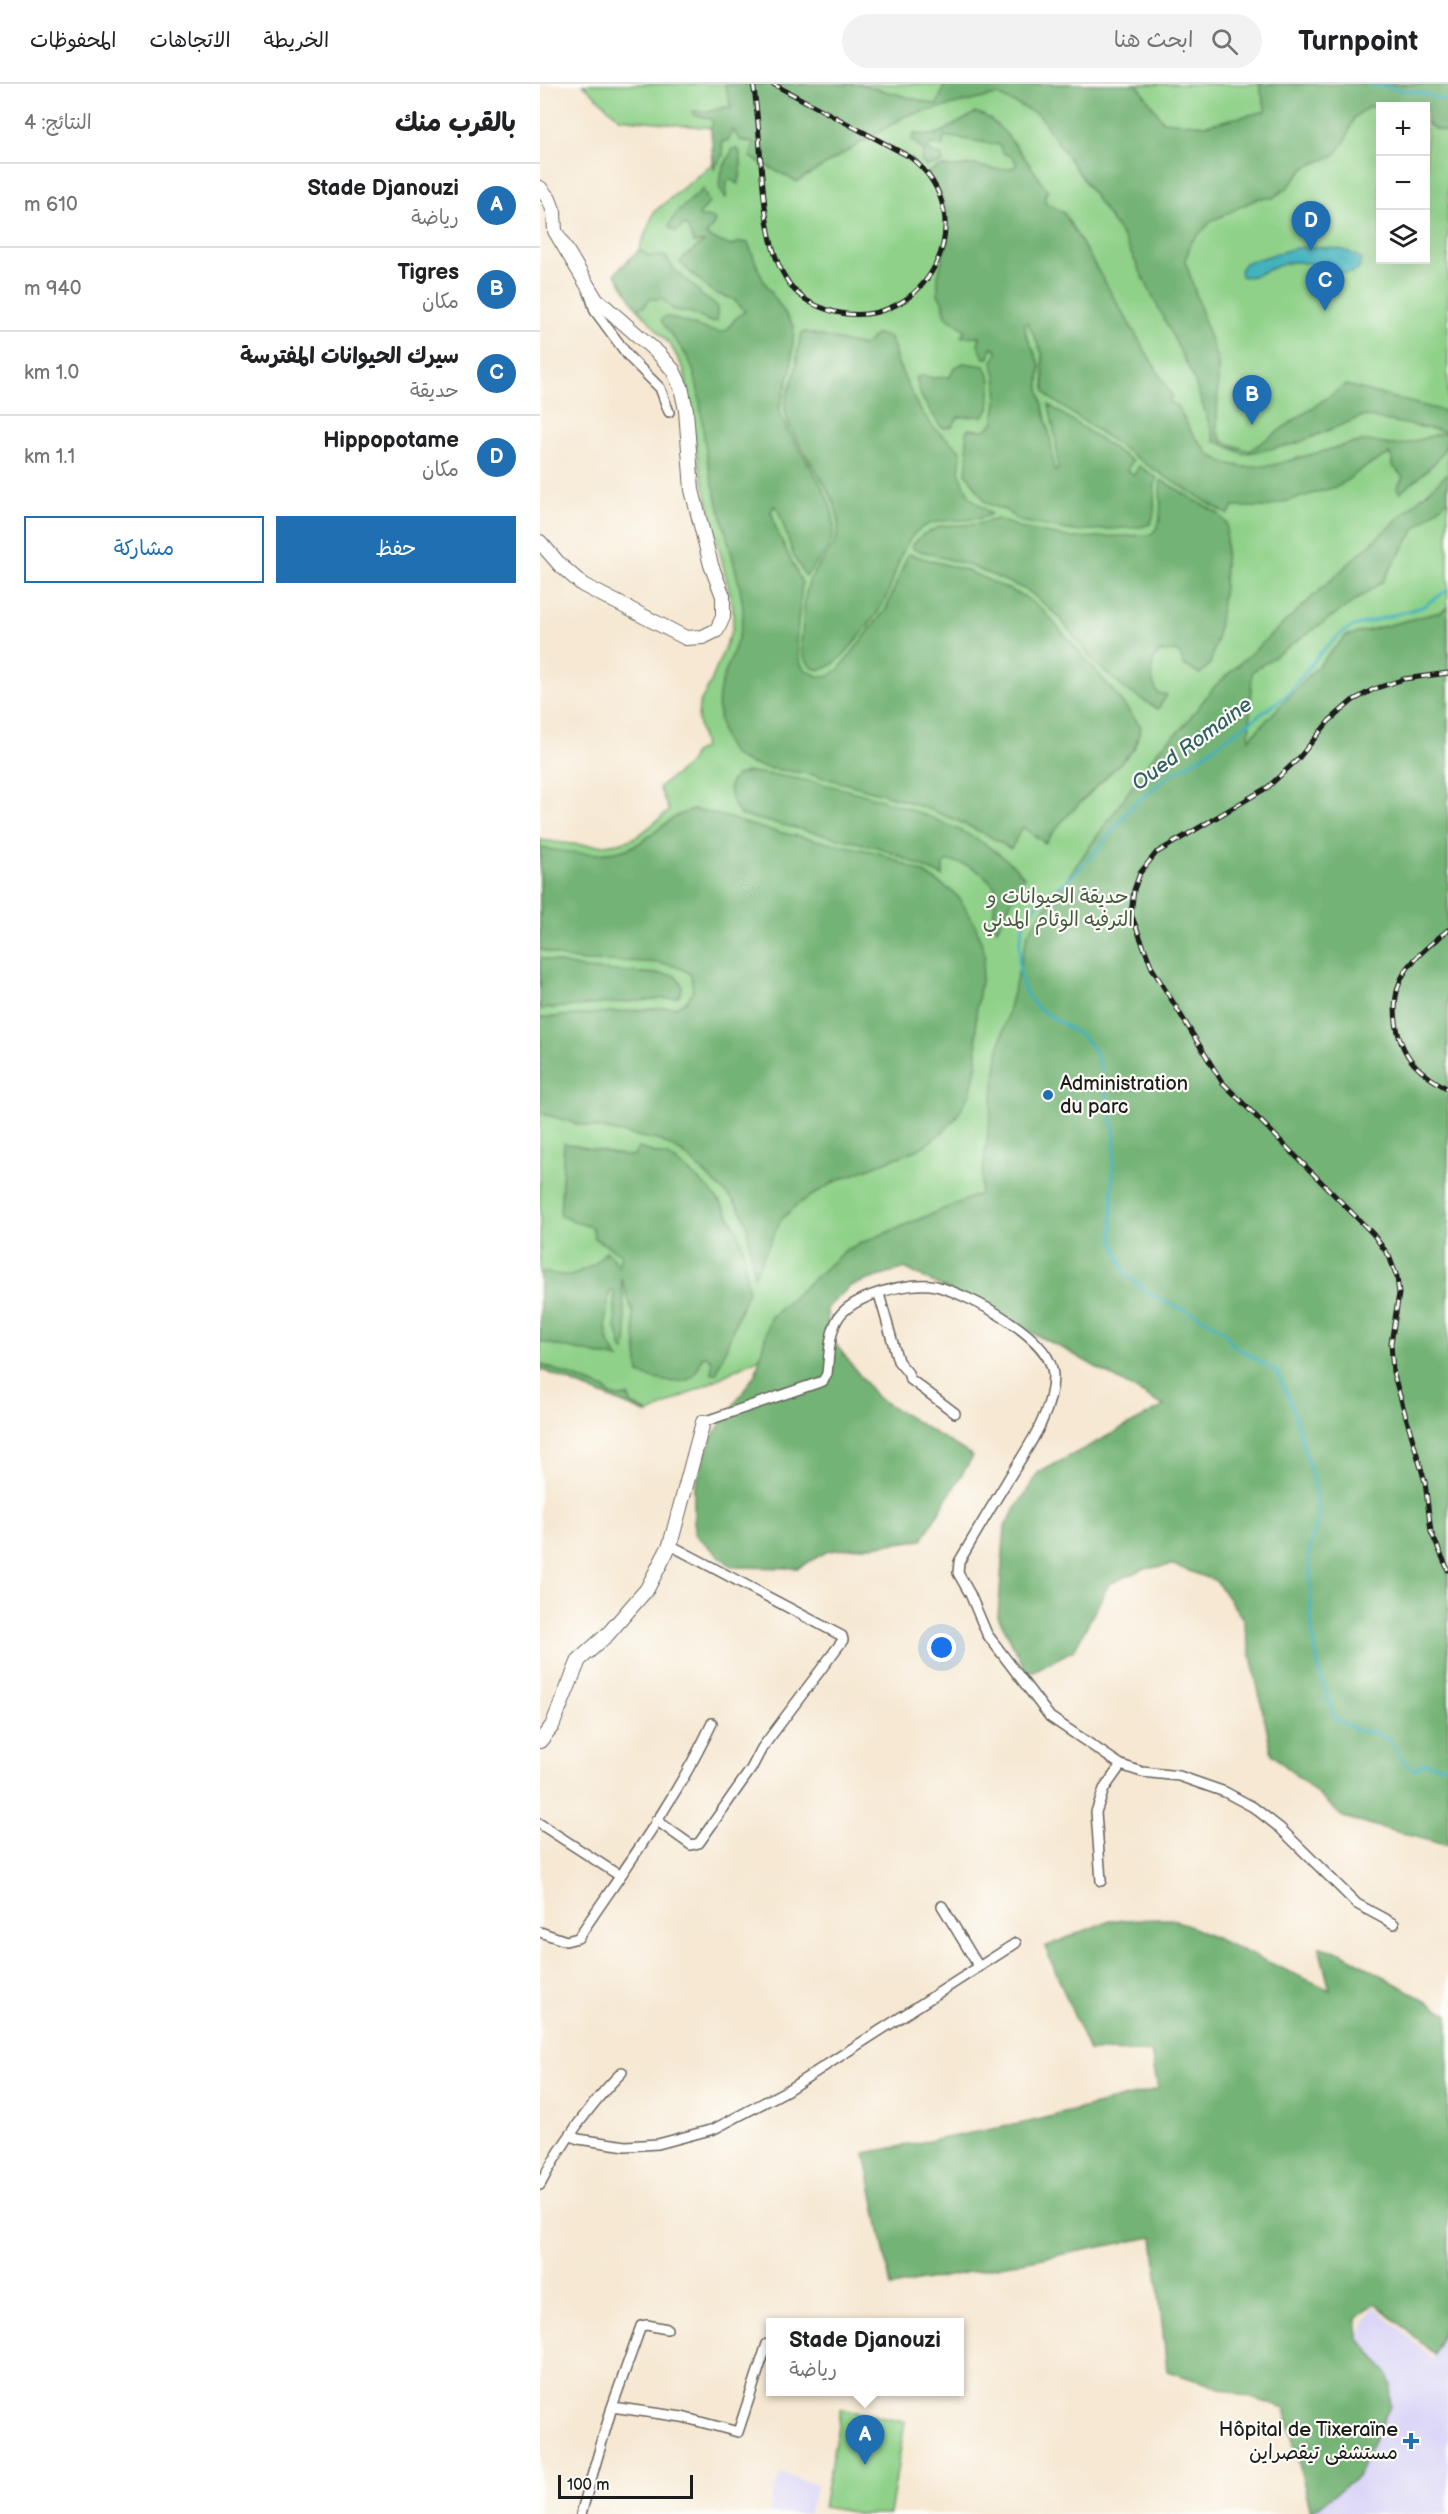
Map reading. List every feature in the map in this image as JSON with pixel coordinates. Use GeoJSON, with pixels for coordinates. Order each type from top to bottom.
{"type":"FeatureCollection","features":[{"type":"Feature","properties":{"kind":"street"},"geometry":{"type":"LineString","coordinates":[[540,189],[549,199],[554,212],[555,231],[595,298],[659,354],[673,370],[681,387],[686,410],[692,490],[711,565],[723,596],[723,617],[717,630],[703,638],[686,638],[583,585],[560,565],[540,542]]}},
{"type":"Feature","properties":{"kind":"street"},"geometry":{"type":"LineString","coordinates":[[588,287],[591,305],[629,357],[660,388],[669,412]]}},
{"type":"Feature","properties":{"kind":"street"},"geometry":{"type":"LineString","coordinates":[[540,1741],[552,1726],[579,1660],[608,1634],[647,1589],[670,1545],[703,1422],[823,1381],[827,1374],[835,1322],[844,1309],[855,1302],[912,1285],[934,1286],[980,1303],[1035,1341],[1050,1358],[1053,1376],[1048,1404],[1034,1436],[959,1562],[958,1573],[970,1593],[987,1634],[1044,1711],[1121,1765],[1142,1772],[1179,1776],[1225,1792],[1252,1807],[1280,1828],[1357,1904],[1394,1924]]}},
{"type":"Feature","properties":{"kind":"street"},"geometry":{"type":"LineString","coordinates":[[879,1294],[898,1361],[910,1379],[955,1413]]}},
{"type":"Feature","properties":{"kind":"street"},"geometry":{"type":"LineString","coordinates":[[656,1820],[691,1845],[699,1843],[751,1768],[762,1748],[843,1640],[842,1636],[670,1545]]}},
{"type":"Feature","properties":{"kind":"street"},"geometry":{"type":"LineString","coordinates":[[540,1932],[566,1941],[578,1938],[693,1763],[711,1724]]}},
{"type":"Feature","properties":{"kind":"street"},"geometry":{"type":"LineString","coordinates":[[1101,1881],[1095,1812],[1104,1789],[1121,1765]]}},
{"type":"Feature","properties":{"kind":"street"},"geometry":{"type":"LineString","coordinates":[[540,1824],[620,1876]]}},
{"type":"Feature","properties":{"kind":"street"},"geometry":{"type":"LineString","coordinates":[[942,1906],[979,1967]]}},
{"type":"Feature","properties":{"kind":"street"},"geometry":{"type":"LineString","coordinates":[[572,2136],[578,2139],[626,2146],[658,2144],[714,2129],[786,2091],[1016,1943]]}},
{"type":"Feature","properties":{"kind":"street"},"geometry":{"type":"LineString","coordinates":[[540,2185],[594,2101],[622,2072]]}},
{"type":"Feature","properties":{"kind":"street"},"geometry":{"type":"LineString","coordinates":[[581,2514],[612,2407],[641,2326],[668,2329]]}},
{"type":"Feature","properties":{"kind":"street"},"geometry":{"type":"LineString","coordinates":[[612,2407],[682,2417],[738,2432],[766,2347]]}},
{"type":"Feature","properties":{"kind":"shaded area","name":"Hôpital de Tixeraïne مستشفى تيقصراين"},"geometry":{"type":"Polygon","coordinates":[[[1374,2306],[1433,2359],[1448,2320],[1448,2514],[1310,2514],[1358,2337],[1374,2306]]]}},
{"type":"Feature","properties":{"kind":"shaded area"},"geometry":{"type":"Polygon","coordinates":[[[781,2473],[817,2485],[808,2514],[769,2514],[772,2497],[781,2473]]]}},
{"type":"Feature","properties":{"kind":"green space","name":"حديقة الحيوانات و الترفيه الوئام المدني"},"geometry":{"type":"Polygon","coordinates":[[[583,84],[1448,84],[1448,1755],[1202,1438],[1147,1391],[905,1268],[850,1286],[827,1308],[828,1334],[793,1341],[648,1414],[540,1369],[540,840],[591,845],[616,844],[639,835],[669,811],[659,787],[687,766],[694,753],[704,747],[698,720],[699,704],[710,684],[733,627],[733,607],[699,465],[684,370],[671,346],[635,305],[615,273],[639,250],[654,212],[713,163],[711,128],[619,118],[583,84]]]}},
{"type":"Feature","properties":{"kind":"green space"},"geometry":{"type":"Polygon","coordinates":[[[725,84],[859,84],[937,105],[945,84],[1137,84],[1163,121],[1206,125],[1266,111],[1259,84],[1448,84],[1448,133],[1430,125],[1430,102],[1376,102],[1376,107],[1368,107],[1354,118],[1345,142],[1335,155],[1306,167],[1288,187],[1273,198],[1259,198],[1213,220],[1192,241],[1185,260],[1218,363],[1217,430],[1222,441],[1249,451],[1346,385],[1443,411],[1448,416],[1448,432],[1363,416],[1295,444],[1244,454],[1215,441],[1193,377],[1124,239],[1039,115],[997,95],[905,116],[797,182],[750,157],[754,143],[740,140],[732,129],[729,140],[722,142],[723,155],[714,169],[711,128],[713,122],[709,118],[693,115],[693,111],[707,112],[725,107],[731,108],[725,84]]]}},
{"type":"Feature","properties":{"kind":"green space"},"geometry":{"type":"Polygon","coordinates":[[[975,113],[984,115],[1004,132],[1048,191],[1045,195],[1045,202],[1064,213],[1172,396],[1169,402],[1177,406],[1192,433],[1210,455],[1226,463],[1243,467],[1273,465],[1349,444],[1368,441],[1390,445],[1404,444],[1442,433],[1448,435],[1443,452],[1400,493],[1397,488],[1403,477],[1392,465],[1392,456],[1389,454],[1362,469],[1339,486],[1266,507],[1233,507],[1228,515],[1153,469],[1050,398],[1045,391],[1042,353],[1028,323],[1025,323],[1026,334],[1040,365],[1039,388],[1051,442],[1054,471],[1058,470],[1056,441],[1049,405],[1132,461],[1127,470],[1134,475],[1139,466],[1157,478],[1154,490],[1153,519],[1150,524],[1141,527],[1074,531],[1019,521],[1005,510],[986,503],[966,473],[968,456],[966,432],[968,429],[985,430],[993,423],[997,392],[995,370],[992,364],[997,353],[996,348],[991,347],[989,358],[984,358],[978,344],[980,336],[961,337],[965,330],[946,316],[938,294],[938,277],[947,238],[947,217],[941,195],[927,173],[943,167],[970,165],[1006,169],[1016,166],[1016,162],[1012,157],[1003,153],[999,145],[944,136],[943,147],[932,144],[928,148],[930,152],[942,155],[943,163],[925,166],[921,160],[925,152],[912,140],[914,134],[933,135],[942,132],[975,113]]]}},
{"type":"Feature","properties":{"kind":"green space"},"geometry":{"type":"Polygon","coordinates":[[[736,148],[741,158],[740,176],[738,185],[732,180],[727,181],[726,198],[720,187],[721,174],[726,161],[736,148]]]}},
{"type":"Feature","properties":{"kind":"green space"},"geometry":{"type":"Polygon","coordinates":[[[703,189],[709,203],[699,215],[713,218],[715,222],[706,236],[731,246],[740,242],[748,243],[763,280],[794,327],[791,370],[780,406],[780,415],[825,492],[834,523],[830,543],[806,577],[794,557],[778,509],[774,506],[771,511],[776,529],[802,583],[796,641],[803,668],[817,676],[830,676],[840,668],[886,609],[908,554],[968,571],[1023,596],[1043,610],[1115,693],[1141,727],[1134,749],[1063,820],[1045,843],[1022,827],[1011,849],[965,824],[917,805],[817,776],[746,762],[731,752],[726,743],[720,722],[720,690],[740,630],[743,613],[741,594],[708,463],[695,377],[685,353],[661,320],[666,316],[722,332],[727,330],[745,311],[733,299],[714,293],[680,263],[684,257],[704,242],[694,243],[687,226],[683,226],[676,232],[669,227],[679,211],[703,189]]]}},
{"type":"Feature","properties":{"kind":"green space"},"geometry":{"type":"Polygon","coordinates":[[[639,250],[649,256],[665,256],[675,270],[701,295],[717,306],[717,321],[710,322],[692,313],[674,310],[662,299],[649,299],[645,306],[637,308],[615,273],[639,250]]]}},
{"type":"Feature","properties":{"kind":"green space"},"geometry":{"type":"Polygon","coordinates":[[[802,333],[863,346],[877,334],[889,337],[896,359],[918,407],[935,429],[959,449],[961,455],[959,472],[970,497],[991,514],[982,518],[932,523],[914,534],[900,557],[885,600],[875,617],[841,657],[833,664],[819,670],[810,665],[802,651],[805,602],[809,582],[834,544],[839,525],[833,500],[792,431],[785,408],[795,373],[799,341],[802,333]]]}},
{"type":"Feature","properties":{"kind":"green space"},"geometry":{"type":"Polygon","coordinates":[[[963,363],[985,366],[991,380],[989,410],[983,416],[958,417],[953,426],[944,428],[940,426],[921,396],[916,378],[923,375],[932,378],[950,377],[954,368],[963,363]]]}},
{"type":"Feature","properties":{"kind":"green space"},"geometry":{"type":"Polygon","coordinates":[[[1448,473],[1448,500],[1416,528],[1382,582],[1252,672],[1249,739],[1346,636],[1440,612],[1448,607],[1448,1846],[1343,1817],[1272,1754],[1243,1619],[1216,1581],[1173,1565],[1143,1569],[1109,1584],[1074,1650],[1028,1674],[998,1616],[1005,1526],[1038,1473],[1164,1406],[1066,1350],[905,1268],[850,1286],[827,1308],[828,1334],[877,1398],[973,1456],[922,1540],[828,1551],[798,1568],[732,1567],[694,1534],[694,1489],[711,1438],[756,1373],[770,1318],[847,1249],[980,1194],[999,1048],[1028,933],[1159,749],[1182,728],[1214,687],[1448,473]]]}},
{"type":"Feature","properties":{"kind":"green space"},"geometry":{"type":"Polygon","coordinates":[[[1161,480],[1219,514],[1227,524],[1224,586],[1217,639],[1210,664],[1200,674],[1184,665],[1180,654],[1176,651],[1159,652],[1152,667],[1153,683],[1158,693],[1167,695],[1158,709],[1125,689],[1097,665],[1058,616],[1027,590],[968,565],[913,549],[912,546],[922,535],[941,526],[978,524],[997,519],[1024,529],[1072,538],[1149,535],[1155,531],[1160,518],[1161,480]]]}},
{"type":"Feature","properties":{"kind":"green space"},"geometry":{"type":"Polygon","coordinates":[[[748,772],[856,792],[935,819],[971,837],[1001,856],[1024,877],[997,929],[993,919],[996,889],[986,877],[969,866],[947,861],[943,865],[943,876],[881,848],[740,815],[730,795],[730,783],[734,778],[748,772]]]}},
{"type":"Feature","properties":{"kind":"green space"},"geometry":{"type":"Polygon","coordinates":[[[695,810],[764,829],[879,853],[922,872],[952,891],[960,899],[976,927],[985,954],[976,1014],[977,1063],[971,1091],[956,1118],[942,1133],[919,1149],[836,1181],[798,1204],[781,1220],[754,1276],[747,1225],[743,1214],[733,1200],[683,1153],[661,1141],[577,1124],[540,1113],[540,1018],[675,1007],[687,1001],[693,991],[691,975],[669,965],[576,960],[540,949],[540,848],[589,854],[625,850],[644,840],[679,815],[695,810]]]}},
{"type":"Feature","properties":{"kind":"green space"},"geometry":{"type":"Polygon","coordinates":[[[540,958],[585,969],[673,975],[680,981],[682,990],[675,998],[540,1009],[540,958]]]}},
{"type":"Feature","properties":{"kind":"green space"},"geometry":{"type":"Polygon","coordinates":[[[564,1143],[625,1156],[634,1155],[638,1148],[670,1157],[710,1190],[724,1207],[738,1232],[743,1247],[748,1290],[716,1374],[712,1374],[712,1361],[706,1356],[702,1357],[694,1375],[683,1381],[668,1381],[639,1374],[633,1313],[621,1278],[627,1334],[625,1351],[622,1349],[616,1327],[612,1290],[606,1318],[607,1336],[619,1359],[540,1342],[540,1272],[571,1276],[595,1264],[606,1251],[618,1266],[621,1254],[594,1238],[593,1228],[560,1216],[564,1143]]]}},
{"type":"Feature","properties":{"kind":"green space"},"geometry":{"type":"Polygon","coordinates":[[[540,1364],[605,1389],[609,1394],[617,1397],[628,1396],[632,1404],[648,1414],[540,1369],[540,1364]]]}},
{"type":"Feature","properties":{"kind":"green space"},"geometry":{"type":"Polygon","coordinates":[[[1173,1919],[1330,1990],[1319,1947],[1341,1952],[1448,2014],[1448,2314],[1435,2355],[1375,2303],[1357,2319],[1358,2338],[1385,2370],[1391,2385],[1390,2406],[1357,2477],[1311,2512],[1285,2409],[1167,2371],[1153,2237],[891,2287],[865,2153],[1029,2122],[1158,2089],[1151,2052],[1089,2051],[1045,1947],[1110,1920],[1173,1919]]]}},
{"type":"Feature","properties":{"kind":"green space"},"geometry":{"type":"Polygon","coordinates":[[[841,2409],[905,2422],[890,2514],[861,2514],[823,2507],[841,2409]]]}},
{"type":"Feature","properties":{"kind":"water"},"geometry":{"type":"Polygon","coordinates":[[[1295,248],[1340,249],[1350,253],[1361,259],[1359,269],[1343,273],[1319,265],[1295,262],[1253,276],[1241,276],[1240,270],[1245,263],[1295,248]]]}},
{"type":"Feature","properties":{"kind":"waterway"},"geometry":{"type":"LineString","coordinates":[[1367,84],[1421,93],[1448,101]]}},
{"type":"Feature","properties":{"kind":"waterway","name":"Oued Romaine"},"geometry":{"type":"LineString","coordinates":[[1448,590],[1422,607],[1354,626],[1343,632],[1321,652],[1286,696],[1199,758],[1167,777],[1132,806],[1099,848],[1075,873],[1029,912],[1024,921],[1020,941],[1019,966],[1022,984],[1028,997],[1039,1009],[1083,1037],[1092,1047],[1100,1064],[1115,1134],[1112,1192],[1113,1240],[1125,1273],[1152,1296],[1204,1318],[1224,1331],[1233,1345],[1277,1372],[1292,1405],[1312,1476],[1319,1513],[1308,1554],[1311,1624],[1320,1674],[1335,1719],[1360,1731],[1376,1732],[1395,1746],[1401,1758],[1414,1770],[1424,1763],[1448,1766]]}},
{"type":"Feature","properties":{"kind":"railway"},"geometry":{"type":"LineString","coordinates":[[753,84],[765,210],[776,258],[789,284],[806,300],[835,312],[868,314],[896,305],[919,288],[935,265],[944,238],[944,209],[933,182],[910,157],[773,84]]}},
{"type":"Feature","properties":{"kind":"railway"},"geometry":{"type":"LineString","coordinates":[[1448,673],[1404,679],[1374,689],[1352,701],[1329,721],[1298,759],[1268,787],[1156,853],[1140,873],[1134,890],[1131,914],[1152,968],[1222,1082],[1373,1234],[1389,1256],[1397,1277],[1399,1294],[1391,1343],[1393,1372],[1425,1482],[1431,1532],[1448,1570]]}},
{"type":"Feature","properties":{"kind":"railway"},"geometry":{"type":"LineString","coordinates":[[1448,930],[1421,953],[1407,969],[1397,991],[1395,1004],[1401,1043],[1407,1054],[1422,1072],[1448,1089]]}},
{"type":"Feature","properties":{"kind":"place","name":"Hippopotame"},"geometry":{"type":"Point","coordinates":[1311,251]}},
{"type":"Feature","properties":{"kind":"place","name":"سيرك الحيوانات المفترسة"},"geometry":{"type":"Point","coordinates":[1325,311]}},
{"type":"Feature","properties":{"kind":"place","name":"Tigres"},"geometry":{"type":"Point","coordinates":[1252,425]}},
{"type":"Feature","properties":{"kind":"place","name":"Administration du parc"},"geometry":{"type":"Point","coordinates":[1048,1095]}},
{"type":"Feature","properties":{"kind":"place","name":"Hôpital de Tixeraïne مستشفى تيقصراين"},"geometry":{"type":"Point","coordinates":[1411,2441]}},
{"type":"Feature","properties":{"kind":"place","name":"Stade Djanouzi"},"geometry":{"type":"Point","coordinates":[865,2465]}}]}
